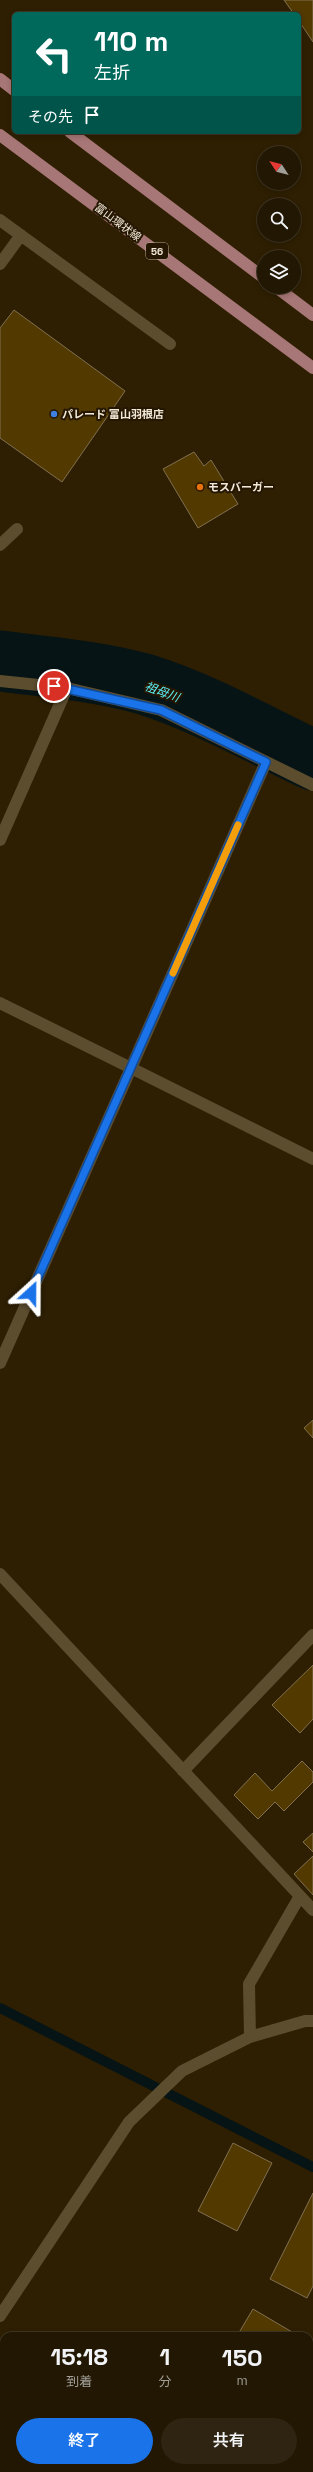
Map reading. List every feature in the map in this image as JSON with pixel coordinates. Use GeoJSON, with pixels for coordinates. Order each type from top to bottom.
{"type":"FeatureCollection","features":[{"type":"Feature","properties":{"kind":"main road"},"geometry":{"type":"LineString","coordinates":[[0,80],[12,89]]}},
{"type":"Feature","properties":{"kind":"main road"},"geometry":{"type":"LineString","coordinates":[[73,134],[257,273]]}},
{"type":"Feature","properties":{"kind":"main road","name":"富山環状線"},"geometry":{"type":"LineString","coordinates":[[0,135],[313,368]]}},
{"type":"Feature","properties":{"kind":"main road"},"geometry":{"type":"LineString","coordinates":[[285,294],[313,315]]}},
{"type":"Feature","properties":{"kind":"street"},"geometry":{"type":"LineString","coordinates":[[0,220],[170,344]]}},
{"type":"Feature","properties":{"kind":"street"},"geometry":{"type":"LineString","coordinates":[[0,264],[21,235]]}},
{"type":"Feature","properties":{"kind":"street"},"geometry":{"type":"LineString","coordinates":[[0,545],[17,529]]}},
{"type":"Feature","properties":{"kind":"street"},"geometry":{"type":"LineString","coordinates":[[0,681],[67,688],[161,710],[313,785]]}},
{"type":"Feature","properties":{"kind":"street"},"geometry":{"type":"LineString","coordinates":[[0,840],[67,688]]}},
{"type":"Feature","properties":{"kind":"street"},"geometry":{"type":"LineString","coordinates":[[0,1363],[266,762]]}},
{"type":"Feature","properties":{"kind":"street"},"geometry":{"type":"LineString","coordinates":[[0,1003],[313,1159]]}},
{"type":"Feature","properties":{"kind":"street"},"geometry":{"type":"LineString","coordinates":[[0,1574],[313,1910]]}},
{"type":"Feature","properties":{"kind":"street"},"geometry":{"type":"LineString","coordinates":[[183,1771],[313,1635]]}},
{"type":"Feature","properties":{"kind":"street"},"geometry":{"type":"LineString","coordinates":[[250,2037],[249,1984],[300,1896]]}},
{"type":"Feature","properties":{"kind":"street"},"geometry":{"type":"LineString","coordinates":[[0,2316],[129,2122],[182,2071],[250,2037],[305,2021],[313,2021]]}},
{"type":"Feature","properties":{"kind":"building"},"geometry":{"type":"Polygon","coordinates":[[[284,0],[313,0],[313,42],[301,24],[301,12],[293,12],[284,0]]]}},
{"type":"Feature","properties":{"kind":"building","name":"パレード 富山羽根店"},"geometry":{"type":"Polygon","coordinates":[[[14,310],[125,391],[62,482],[0,438],[0,328],[14,310]]]}},
{"type":"Feature","properties":{"kind":"building","name":"モスバーガー"},"geometry":{"type":"Polygon","coordinates":[[[194,452],[204,466],[211,460],[238,504],[198,528],[163,469],[194,452]]]}},
{"type":"Feature","properties":{"kind":"building"},"geometry":{"type":"Polygon","coordinates":[[[313,1420],[313,1438],[304,1428],[313,1420]]]}},
{"type":"Feature","properties":{"kind":"building"},"geometry":{"type":"Polygon","coordinates":[[[313,1665],[313,1719],[300,1733],[272,1705],[313,1665]]]}},
{"type":"Feature","properties":{"kind":"building"},"geometry":{"type":"Polygon","coordinates":[[[302,1761],[313,1772],[313,1782],[284,1811],[275,1802],[258,1819],[234,1795],[255,1773],[272,1791],[302,1761]]]}},
{"type":"Feature","properties":{"kind":"building"},"geometry":{"type":"Polygon","coordinates":[[[313,1833],[313,1852],[303,1842],[313,1833]]]}},
{"type":"Feature","properties":{"kind":"building"},"geometry":{"type":"Polygon","coordinates":[[[313,1856],[313,1895],[294,1874],[313,1856]]]}},
{"type":"Feature","properties":{"kind":"building"},"geometry":{"type":"Polygon","coordinates":[[[233,2143],[272,2163],[237,2231],[198,2211],[233,2143]]]}},
{"type":"Feature","properties":{"kind":"building"},"geometry":{"type":"Polygon","coordinates":[[[313,2193],[313,2286],[307,2298],[270,2279],[313,2193]]]}},
{"type":"Feature","properties":{"kind":"building"},"geometry":{"type":"Polygon","coordinates":[[[253,2309],[292,2332],[239,2332],[253,2309]]]}},
{"type":"Feature","properties":{"kind":"waterway","name":"祖母川"},"geometry":{"type":"LineString","coordinates":[[0,661],[54,667],[144,684],[166,691],[208,709],[313,760]]}},
{"type":"Feature","properties":{"kind":"waterway"},"geometry":{"type":"LineString","coordinates":[[0,2008],[313,2167]]}},
{"type":"Feature","properties":{"kind":"slow traffic"},"geometry":{"type":"LineString","coordinates":[[173,973],[238,825]]}},
{"type":"Feature","properties":{"kind":"place","name":"パレード 富山羽根店"},"geometry":{"type":"Point","coordinates":[54,414]}},
{"type":"Feature","properties":{"kind":"place","name":"モスバーガー"},"geometry":{"type":"Point","coordinates":[200,487]}},
{"type":"Feature","properties":{"kind":"route"},"geometry":{"type":"LineString","coordinates":[[31,1293],[266,762],[161,710],[54,686]]}}]}
